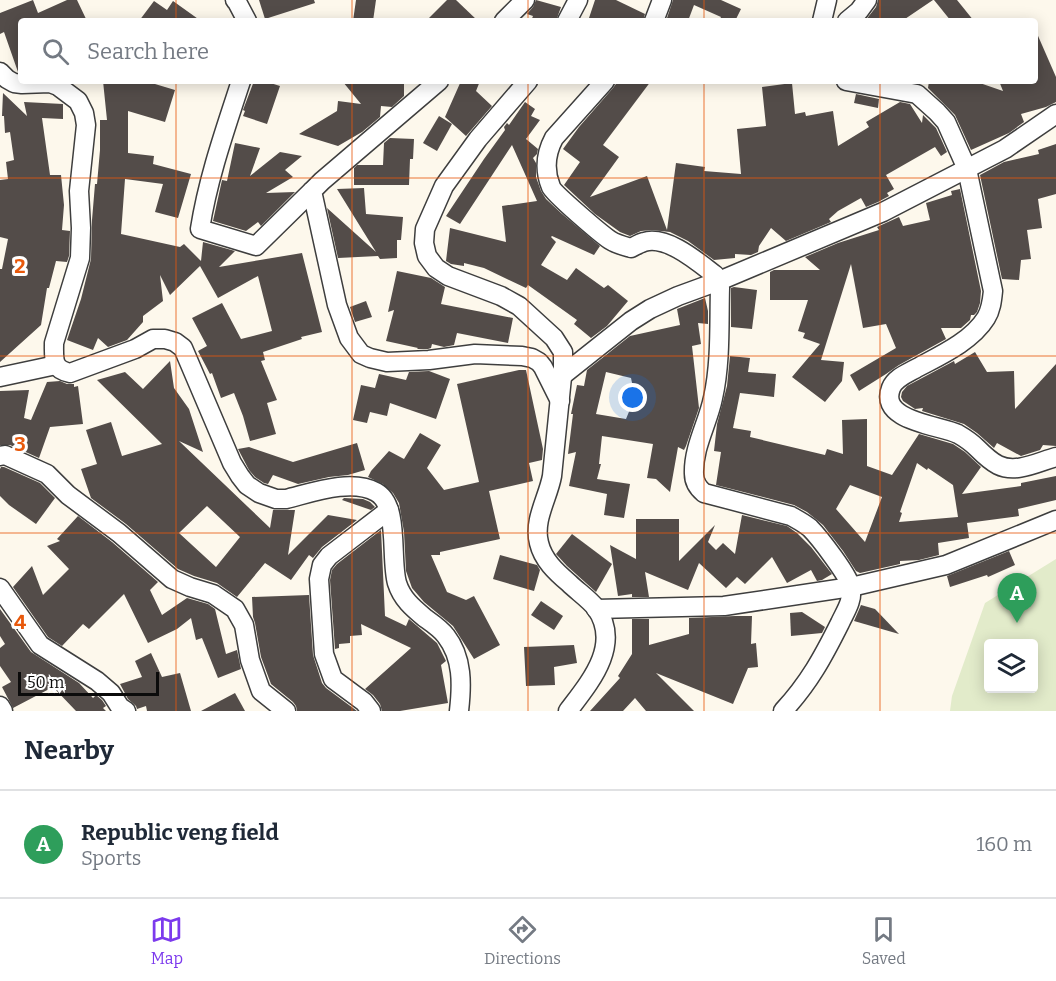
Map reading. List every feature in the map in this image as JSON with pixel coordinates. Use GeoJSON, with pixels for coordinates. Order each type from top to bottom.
{"type":"FeatureCollection","features":[{"type":"Feature","properties":{"kind":"street"},"geometry":{"type":"LineString","coordinates":[[235,0],[245,18]]}},
{"type":"Feature","properties":{"kind":"street"},"geometry":{"type":"LineString","coordinates":[[507,18],[525,0]]}},
{"type":"Feature","properties":{"kind":"street"},"geometry":{"type":"LineString","coordinates":[[569,18],[578,0]]}},
{"type":"Feature","properties":{"kind":"street"},"geometry":{"type":"LineString","coordinates":[[655,18],[662,0]]}},
{"type":"Feature","properties":{"kind":"street"},"geometry":{"type":"LineString","coordinates":[[823,18],[827,0]]}},
{"type":"Feature","properties":{"kind":"street"},"geometry":{"type":"LineString","coordinates":[[851,18],[867,0]]}},
{"type":"Feature","properties":{"kind":"street"},"geometry":{"type":"LineString","coordinates":[[0,72],[7,79],[18,83]]}},
{"type":"Feature","properties":{"kind":"street"},"geometry":{"type":"LineString","coordinates":[[54,84],[78,101],[84,113],[86,125],[78,191],[81,228],[80,258],[54,343],[56,366],[61,371],[70,373],[135,349],[153,339],[175,342],[183,348],[232,463],[247,485],[259,493],[276,499],[286,499],[343,486],[357,486],[377,492],[389,510],[392,522],[397,581],[401,593],[407,602],[445,634],[453,648],[461,678],[459,711]]}},
{"type":"Feature","properties":{"kind":"street"},"geometry":{"type":"LineString","coordinates":[[240,84],[212,170],[204,200],[200,229],[256,246],[322,181],[435,84]]}},
{"type":"Feature","properties":{"kind":"street"},"geometry":{"type":"LineString","coordinates":[[525,84],[478,139],[444,186],[425,229],[424,243],[428,256],[436,268],[448,276],[501,296],[519,306],[554,338],[563,352],[563,375],[552,476],[537,533],[544,557],[554,571],[596,609],[605,629],[606,643],[591,680],[568,711]]}},
{"type":"Feature","properties":{"kind":"street"},"geometry":{"type":"LineString","coordinates":[[602,84],[549,146],[546,166],[551,189],[611,241],[631,248],[645,241],[664,243],[705,268],[719,281],[716,380],[711,408],[699,443],[694,473],[696,483],[704,493],[791,516],[801,522],[816,534],[848,578],[851,587],[850,602],[822,659],[810,679],[783,711]]}},
{"type":"Feature","properties":{"kind":"street"},"geometry":{"type":"LineString","coordinates":[[862,84],[917,94],[946,122],[967,169],[993,291],[991,306],[986,318],[966,339],[898,378],[891,388],[889,398],[891,407],[900,415],[957,434],[970,441],[991,461],[1007,468],[1021,467],[1056,457]]}},
{"type":"Feature","properties":{"kind":"street"},"geometry":{"type":"LineString","coordinates":[[563,375],[639,315],[670,299],[719,281],[883,212],[1005,149],[1056,114]]}},
{"type":"Feature","properties":{"kind":"street"},"geometry":{"type":"LineString","coordinates":[[312,191],[341,317],[349,338],[361,354],[387,362],[475,354],[532,358],[543,367],[560,401]]}},
{"type":"Feature","properties":{"kind":"street"},"geometry":{"type":"LineString","coordinates":[[0,377],[56,366]]}},
{"type":"Feature","properties":{"kind":"street"},"geometry":{"type":"LineString","coordinates":[[0,456],[5,455],[47,474],[68,495],[119,533],[172,579],[213,594],[234,609],[244,625],[250,660],[261,691],[286,711]]}},
{"type":"Feature","properties":{"kind":"street"},"geometry":{"type":"LineString","coordinates":[[371,711],[364,702],[333,679],[324,654],[319,579],[322,565],[329,556],[389,510]]}},
{"type":"Feature","properties":{"kind":"street"},"geometry":{"type":"LineString","coordinates":[[596,609],[724,606],[851,587],[946,565],[1056,520]]}},
{"type":"Feature","properties":{"kind":"street"},"geometry":{"type":"LineString","coordinates":[[0,588],[40,645],[97,681],[111,693],[122,710]]}},
{"type":"Feature","properties":{"kind":"street"},"geometry":{"type":"LineString","coordinates":[[0,706],[3,711]]}},
{"type":"Feature","properties":{"kind":"green space"},"geometry":{"type":"Polygon","coordinates":[[[1056,559],[1056,711],[950,711],[952,696],[985,603],[1056,559]]]}},
{"type":"Feature","properties":{"kind":"building"},"geometry":{"type":"Polygon","coordinates":[[[33,0],[38,13],[67,0],[77,0],[86,18],[18,18],[18,72],[4,32],[0,34],[0,13],[33,0]]]}},
{"type":"Feature","properties":{"kind":"building"},"geometry":{"type":"Polygon","coordinates":[[[259,0],[314,0],[315,3],[268,18],[265,18],[259,0]]]}},
{"type":"Feature","properties":{"kind":"building"},"geometry":{"type":"Polygon","coordinates":[[[356,0],[376,0],[373,18],[353,18],[356,0]]]}},
{"type":"Feature","properties":{"kind":"building"},"geometry":{"type":"Polygon","coordinates":[[[447,0],[456,0],[475,18],[429,18],[447,0]]]}},
{"type":"Feature","properties":{"kind":"building"},"geometry":{"type":"Polygon","coordinates":[[[536,0],[561,7],[557,18],[532,18],[533,16],[527,14],[536,0]]]}},
{"type":"Feature","properties":{"kind":"building"},"geometry":{"type":"Polygon","coordinates":[[[595,0],[616,0],[645,14],[644,18],[589,18],[595,0]]]}},
{"type":"Feature","properties":{"kind":"building"},"geometry":{"type":"Polygon","coordinates":[[[673,0],[721,0],[741,9],[736,18],[720,18],[694,5],[689,18],[667,18],[673,0]]]}},
{"type":"Feature","properties":{"kind":"building"},"geometry":{"type":"Polygon","coordinates":[[[878,0],[933,0],[906,18],[867,18],[876,7],[878,0]]]}},
{"type":"Feature","properties":{"kind":"building"},"geometry":{"type":"Polygon","coordinates":[[[934,0],[957,0],[972,18],[949,18],[934,0]]]}},
{"type":"Feature","properties":{"kind":"building"},"geometry":{"type":"Polygon","coordinates":[[[154,1],[167,10],[173,1],[197,18],[141,18],[154,1]]]}},
{"type":"Feature","properties":{"kind":"building"},"geometry":{"type":"Polygon","coordinates":[[[1038,36],[1056,77],[1056,102],[1021,114],[1024,122],[1009,133],[971,150],[955,115],[928,88],[929,84],[983,84],[1003,91],[1000,84],[1038,84],[1038,36]]]}},
{"type":"Feature","properties":{"kind":"building"},"geometry":{"type":"Polygon","coordinates":[[[103,84],[155,84],[175,90],[165,122],[128,111],[128,153],[154,156],[153,164],[191,174],[178,218],[155,212],[163,184],[125,179],[121,234],[180,247],[184,244],[201,261],[203,242],[235,251],[219,267],[302,253],[322,332],[301,337],[302,339],[263,352],[265,360],[261,361],[277,400],[267,403],[276,434],[250,441],[234,393],[221,398],[212,373],[210,374],[198,351],[207,346],[192,318],[222,303],[241,339],[272,331],[258,276],[218,298],[200,266],[170,295],[160,275],[163,301],[143,316],[143,322],[127,340],[108,347],[98,338],[93,350],[67,340],[91,259],[92,220],[100,150],[100,120],[107,120],[103,84]]]}},
{"type":"Feature","properties":{"kind":"building"},"geometry":{"type":"Polygon","coordinates":[[[253,84],[280,86],[267,124],[243,116],[245,111],[243,110],[253,84]]]}},
{"type":"Feature","properties":{"kind":"building"},"geometry":{"type":"Polygon","coordinates":[[[345,84],[404,84],[404,96],[392,107],[381,106],[380,117],[362,132],[338,146],[299,134],[337,111],[338,101],[361,104],[345,84]]]}},
{"type":"Feature","properties":{"kind":"building"},"geometry":{"type":"Polygon","coordinates":[[[460,84],[479,84],[476,91],[492,106],[466,136],[445,117],[460,84]]]}},
{"type":"Feature","properties":{"kind":"building"},"geometry":{"type":"Polygon","coordinates":[[[616,84],[649,84],[603,145],[619,157],[590,197],[647,176],[667,230],[676,163],[705,167],[704,171],[741,174],[737,129],[766,126],[762,87],[792,84],[795,114],[805,112],[806,116],[833,111],[838,146],[869,127],[866,122],[900,102],[910,104],[922,123],[923,115],[936,128],[947,152],[941,156],[935,147],[886,175],[894,189],[887,193],[889,196],[878,202],[866,207],[861,198],[838,211],[829,219],[831,222],[786,241],[771,228],[759,246],[758,252],[751,255],[735,254],[735,258],[714,260],[688,241],[670,232],[641,231],[630,236],[620,232],[595,214],[564,185],[580,162],[563,149],[616,84]]]}},
{"type":"Feature","properties":{"kind":"building"},"geometry":{"type":"Polygon","coordinates":[[[3,93],[27,116],[24,102],[63,104],[63,119],[42,118],[50,175],[61,175],[64,205],[62,230],[70,231],[69,256],[67,262],[56,261],[49,288],[47,288],[41,325],[0,362],[0,269],[2,269],[8,239],[0,237],[0,180],[8,179],[6,162],[14,160],[10,132],[5,133],[4,116],[2,116],[3,93]]]}},
{"type":"Feature","properties":{"kind":"building"},"geometry":{"type":"Polygon","coordinates":[[[856,94],[879,99],[878,108],[854,103],[856,94]]]}},
{"type":"Feature","properties":{"kind":"building"},"geometry":{"type":"Polygon","coordinates":[[[525,102],[535,109],[531,116],[540,120],[526,139],[538,149],[533,158],[541,191],[561,213],[600,246],[594,255],[552,236],[556,242],[541,265],[567,280],[576,268],[604,288],[608,285],[628,301],[607,326],[591,338],[574,324],[577,320],[528,285],[526,288],[484,268],[464,263],[464,266],[451,264],[446,261],[450,228],[506,242],[502,206],[537,201],[512,145],[460,224],[446,216],[505,130],[504,127],[507,123],[509,125],[525,102]]]}},
{"type":"Feature","properties":{"kind":"building"},"geometry":{"type":"Polygon","coordinates":[[[439,116],[452,124],[437,151],[423,143],[439,116]]]}},
{"type":"Feature","properties":{"kind":"building"},"geometry":{"type":"Polygon","coordinates":[[[390,138],[414,139],[413,159],[410,159],[409,185],[354,185],[354,168],[357,165],[383,165],[384,143],[390,138]]]}},
{"type":"Feature","properties":{"kind":"building"},"geometry":{"type":"Polygon","coordinates":[[[235,143],[260,148],[250,176],[280,152],[302,156],[285,170],[293,177],[266,193],[295,192],[261,226],[258,222],[246,231],[213,221],[222,180],[227,181],[235,143]]]}},
{"type":"Feature","properties":{"kind":"building"},"geometry":{"type":"Polygon","coordinates":[[[1056,144],[1056,194],[1038,199],[1042,228],[1027,230],[1031,259],[1021,260],[1019,280],[1002,279],[980,175],[1004,162],[1039,154],[1038,150],[1056,144]]]}},
{"type":"Feature","properties":{"kind":"building"},"geometry":{"type":"Polygon","coordinates":[[[364,188],[366,214],[403,217],[401,240],[397,240],[397,258],[380,259],[378,256],[338,258],[327,208],[376,252],[337,189],[364,188]]]}},
{"type":"Feature","properties":{"kind":"building"},"geometry":{"type":"Polygon","coordinates":[[[960,189],[981,291],[977,312],[971,315],[970,320],[961,328],[941,328],[946,339],[859,391],[850,375],[896,348],[886,324],[863,328],[851,264],[821,360],[844,362],[842,381],[825,402],[792,377],[820,344],[803,338],[805,333],[798,331],[808,300],[770,300],[770,272],[774,270],[820,270],[805,257],[838,243],[879,230],[877,227],[899,217],[903,226],[930,220],[926,203],[952,195],[951,191],[960,189]]]}},
{"type":"Feature","properties":{"kind":"building"},"geometry":{"type":"Polygon","coordinates":[[[397,271],[431,278],[445,287],[441,304],[513,318],[508,343],[457,333],[454,345],[444,347],[432,344],[428,349],[417,349],[386,341],[394,310],[388,312],[397,271]]]}},
{"type":"Feature","properties":{"kind":"building"},"geometry":{"type":"Polygon","coordinates":[[[731,288],[757,290],[752,329],[731,327],[731,288]]]}},
{"type":"Feature","properties":{"kind":"building"},"geometry":{"type":"Polygon","coordinates":[[[705,298],[708,324],[698,323],[701,344],[692,346],[699,408],[684,450],[678,447],[670,492],[656,479],[647,478],[653,444],[602,436],[599,464],[601,464],[597,479],[630,484],[624,518],[604,515],[607,494],[569,486],[576,452],[568,454],[573,414],[571,414],[577,385],[584,386],[587,370],[630,336],[680,325],[677,309],[705,298]],[[606,372],[596,414],[626,419],[635,397],[631,378],[606,372]]]}},
{"type":"Feature","properties":{"kind":"building"},"geometry":{"type":"Polygon","coordinates":[[[366,301],[372,317],[355,322],[350,307],[366,301]]]}},
{"type":"Feature","properties":{"kind":"building"},"geometry":{"type":"Polygon","coordinates":[[[975,352],[987,372],[1014,371],[1015,409],[1056,364],[1056,446],[1043,445],[1040,450],[1021,456],[997,443],[994,448],[964,424],[922,411],[923,408],[915,409],[903,401],[902,392],[907,386],[975,352]]]}},
{"type":"Feature","properties":{"kind":"building"},"geometry":{"type":"Polygon","coordinates":[[[730,356],[750,358],[748,372],[776,374],[774,397],[740,393],[733,428],[751,431],[750,437],[825,455],[827,449],[843,454],[842,420],[867,419],[867,466],[892,475],[919,434],[953,444],[981,467],[962,494],[1021,486],[1021,483],[1056,476],[1056,500],[1018,509],[1019,516],[967,523],[969,538],[938,543],[939,555],[919,560],[900,561],[900,564],[860,573],[856,571],[823,525],[807,512],[794,505],[716,485],[721,452],[714,451],[717,424],[727,386],[730,356]],[[917,463],[900,512],[902,513],[899,522],[958,517],[953,485],[917,463]],[[850,485],[836,509],[865,542],[882,497],[850,485]]]}},
{"type":"Feature","properties":{"kind":"building"},"geometry":{"type":"Polygon","coordinates":[[[170,361],[174,388],[189,409],[203,452],[179,441],[270,528],[273,510],[295,510],[288,555],[328,515],[357,520],[322,547],[313,558],[309,555],[291,580],[265,563],[237,597],[217,583],[178,569],[126,524],[91,498],[81,469],[97,464],[86,430],[111,422],[122,456],[162,444],[97,380],[125,372],[143,389],[170,361]],[[207,506],[179,533],[216,567],[240,537],[207,506]]]}},
{"type":"Feature","properties":{"kind":"building"},"geometry":{"type":"Polygon","coordinates":[[[526,370],[543,449],[542,460],[529,463],[533,481],[489,491],[500,539],[440,552],[440,555],[431,555],[447,592],[466,600],[474,596],[500,645],[474,659],[453,626],[424,602],[412,588],[406,571],[404,532],[399,503],[393,493],[383,484],[368,477],[389,451],[404,459],[420,433],[441,445],[427,468],[444,490],[479,482],[457,384],[526,370]]]}},
{"type":"Feature","properties":{"kind":"building"},"geometry":{"type":"Polygon","coordinates":[[[429,371],[450,379],[436,419],[390,403],[387,416],[370,412],[367,423],[353,420],[361,385],[375,388],[379,374],[406,380],[409,372],[429,371]]]}},
{"type":"Feature","properties":{"kind":"building"},"geometry":{"type":"Polygon","coordinates":[[[60,381],[74,384],[74,387],[78,386],[83,424],[50,427],[39,458],[10,445],[0,445],[0,391],[29,390],[24,418],[31,420],[47,382],[60,381]]]}},
{"type":"Feature","properties":{"kind":"building"},"geometry":{"type":"Polygon","coordinates":[[[357,443],[365,470],[298,484],[273,475],[268,484],[264,483],[249,470],[238,449],[249,447],[293,462],[357,443]]]}},
{"type":"Feature","properties":{"kind":"building"},"geometry":{"type":"Polygon","coordinates":[[[1,467],[40,483],[55,498],[36,524],[0,496],[1,467]]]}},
{"type":"Feature","properties":{"kind":"building"},"geometry":{"type":"Polygon","coordinates":[[[344,498],[363,499],[375,507],[371,510],[342,500],[344,498]]]}},
{"type":"Feature","properties":{"kind":"building"},"geometry":{"type":"Polygon","coordinates":[[[742,515],[787,526],[811,547],[832,574],[817,581],[811,570],[787,583],[772,557],[745,584],[737,577],[726,588],[699,563],[688,590],[645,572],[649,597],[632,597],[632,594],[618,596],[610,545],[636,559],[636,519],[679,519],[679,561],[715,525],[708,542],[716,550],[723,543],[735,554],[742,515]]]}},
{"type":"Feature","properties":{"kind":"building"},"geometry":{"type":"Polygon","coordinates":[[[78,516],[158,582],[150,590],[162,615],[187,598],[208,604],[215,609],[226,654],[237,650],[241,669],[218,678],[202,638],[196,640],[191,618],[177,629],[148,643],[124,594],[89,629],[83,624],[62,646],[48,637],[13,587],[32,566],[43,595],[69,569],[47,546],[60,541],[57,539],[78,516]]]}},
{"type":"Feature","properties":{"kind":"building"},"geometry":{"type":"Polygon","coordinates":[[[381,530],[385,616],[406,626],[409,619],[437,643],[446,661],[441,665],[448,703],[400,711],[382,711],[380,704],[365,689],[411,648],[361,624],[362,635],[350,636],[350,643],[339,644],[339,648],[335,649],[330,580],[332,570],[381,530]]]}},
{"type":"Feature","properties":{"kind":"building"},"geometry":{"type":"Polygon","coordinates":[[[572,534],[612,564],[596,592],[556,554],[572,534]]]}},
{"type":"Feature","properties":{"kind":"building"},"geometry":{"type":"Polygon","coordinates":[[[1009,551],[1015,565],[988,577],[987,575],[950,587],[947,576],[1009,551]]]}},
{"type":"Feature","properties":{"kind":"building"},"geometry":{"type":"Polygon","coordinates":[[[500,555],[537,565],[540,570],[534,591],[493,579],[500,555]]]}},
{"type":"Feature","properties":{"kind":"building"},"geometry":{"type":"Polygon","coordinates":[[[309,595],[313,655],[322,683],[357,711],[297,711],[293,702],[271,684],[261,657],[253,617],[252,597],[309,595]]]}},
{"type":"Feature","properties":{"kind":"building"},"geometry":{"type":"Polygon","coordinates":[[[541,601],[563,616],[554,630],[531,615],[541,601]]]}},
{"type":"Feature","properties":{"kind":"building"},"geometry":{"type":"Polygon","coordinates":[[[861,605],[875,609],[899,634],[854,621],[861,605]]]}},
{"type":"Feature","properties":{"kind":"building"},"geometry":{"type":"Polygon","coordinates":[[[0,609],[31,652],[79,683],[93,698],[96,695],[106,706],[103,708],[106,711],[76,711],[53,687],[13,708],[2,687],[11,682],[0,666],[0,648],[5,644],[0,636],[0,609]]]}},
{"type":"Feature","properties":{"kind":"building"},"geometry":{"type":"Polygon","coordinates":[[[802,612],[825,627],[822,633],[791,636],[790,613],[802,612]]]}},
{"type":"Feature","properties":{"kind":"building"},"geometry":{"type":"Polygon","coordinates":[[[752,616],[751,644],[756,643],[758,667],[748,668],[733,704],[656,673],[694,711],[646,711],[635,698],[623,711],[590,711],[620,678],[618,676],[632,654],[632,619],[649,619],[649,645],[689,634],[689,618],[752,616]]]}},
{"type":"Feature","properties":{"kind":"building"},"geometry":{"type":"Polygon","coordinates":[[[574,645],[577,663],[554,667],[555,685],[526,686],[524,647],[574,645]]]}},
{"type":"Feature","properties":{"kind":"building"},"geometry":{"type":"Polygon","coordinates":[[[151,653],[162,677],[180,673],[191,711],[147,711],[146,706],[137,709],[128,699],[120,684],[142,677],[135,661],[151,653]]]}},
{"type":"Feature","properties":{"kind":"building"},"geometry":{"type":"Polygon","coordinates":[[[235,693],[245,711],[201,711],[235,693]]]}},
{"type":"Feature","properties":{"kind":"place","name":"Republic veng field"},"geometry":{"type":"Point","coordinates":[1017,623]}}]}
